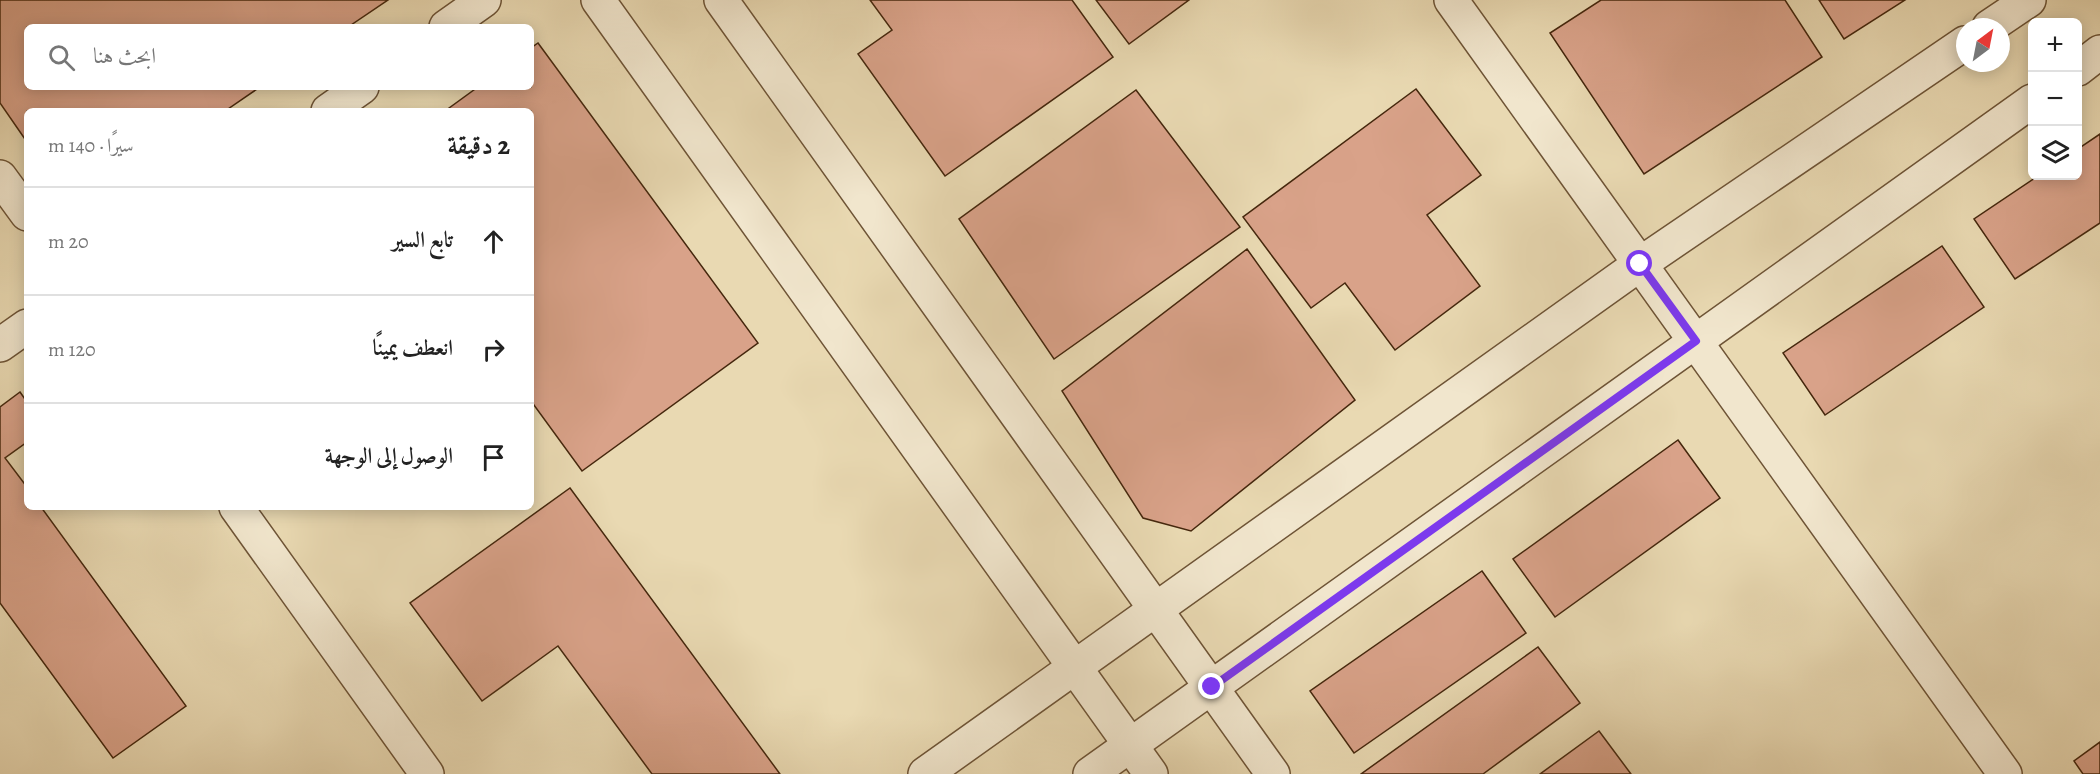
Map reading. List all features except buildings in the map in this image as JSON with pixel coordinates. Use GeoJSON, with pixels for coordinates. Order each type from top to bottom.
{"type":"FeatureCollection","features":[{"type":"Feature","properties":{"kind":"street"},"geometry":{"type":"LineString","coordinates":[[450,24],[484,0]]}},
{"type":"Feature","properties":{"kind":"street"},"geometry":{"type":"LineString","coordinates":[[598,0],[1151,774]]}},
{"type":"Feature","properties":{"kind":"street"},"geometry":{"type":"LineString","coordinates":[[721,0],[1273,774]]}},
{"type":"Feature","properties":{"kind":"street"},"geometry":{"type":"LineString","coordinates":[[1451,0],[2005,774]]}},
{"type":"Feature","properties":{"kind":"street"},"geometry":{"type":"LineString","coordinates":[[2002,18],[2029,0]]}},
{"type":"Feature","properties":{"kind":"street"},"geometry":{"type":"LineString","coordinates":[[925,774],[1640,264],[1956,50]]}},
{"type":"Feature","properties":{"kind":"street"},"geometry":{"type":"LineString","coordinates":[[2082,66],[2100,52]]}},
{"type":"Feature","properties":{"kind":"street"},"geometry":{"type":"LineString","coordinates":[[332,108],[358,90]]}},
{"type":"Feature","properties":{"kind":"street"},"geometry":{"type":"LineString","coordinates":[[1090,774],[2028,104]]}},
{"type":"Feature","properties":{"kind":"street"},"geometry":{"type":"LineString","coordinates":[[0,177],[24,210]]}},
{"type":"Feature","properties":{"kind":"street"},"geometry":{"type":"LineString","coordinates":[[0,345],[24,328]]}},
{"type":"Feature","properties":{"kind":"street"},"geometry":{"type":"LineString","coordinates":[[238,510],[427,774]]}},
{"type":"Feature","properties":{"kind":"route"},"geometry":{"type":"LineString","coordinates":[[1212,687],[1696,341],[1640,264]]}}]}
